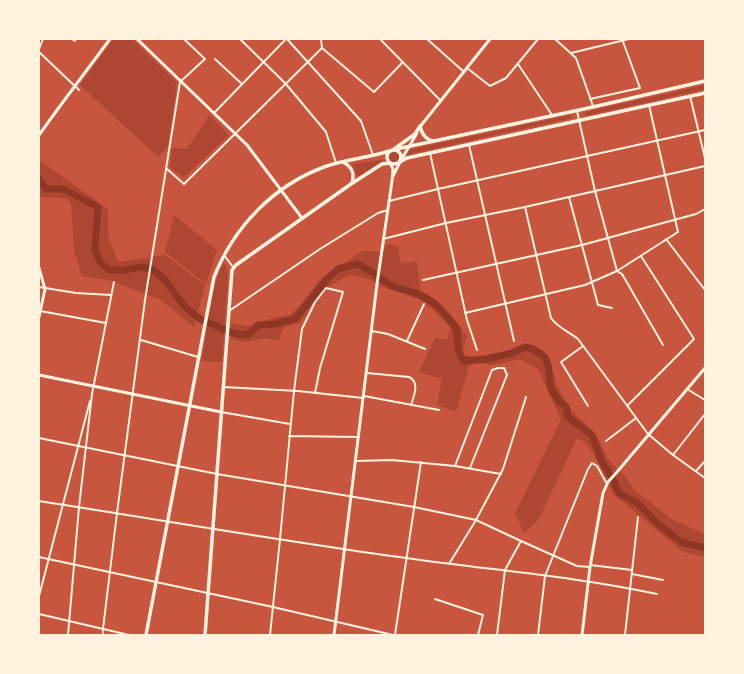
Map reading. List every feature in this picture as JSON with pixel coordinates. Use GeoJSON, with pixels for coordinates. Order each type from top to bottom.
{"type":"FeatureCollection","features":[{"type":"Feature","properties":{"kind":"main road"},"geometry":{"type":"LineString","coordinates":[[146,635],[214,277],[224,255],[249,218],[281,189],[323,167],[336,163],[577,111],[705,81]]}},
{"type":"Feature","properties":{"kind":"main road"},"geometry":{"type":"LineString","coordinates":[[205,635],[231,273],[234,267],[302,218],[382,164],[395,164],[407,158],[468,143],[705,93]]}},
{"type":"Feature","properties":{"kind":"main road"},"geometry":{"type":"LineString","coordinates":[[420,126],[424,136],[429,140],[434,141]]}},
{"type":"Feature","properties":{"kind":"main road"},"geometry":{"type":"LineString","coordinates":[[390,163],[386,157],[391,150],[414,134],[420,126]]}},
{"type":"Feature","properties":{"kind":"main road"},"geometry":{"type":"LineString","coordinates":[[391,150],[396,150],[400,153],[402,157],[400,162]]}},
{"type":"Feature","properties":{"kind":"main road"},"geometry":{"type":"LineString","coordinates":[[343,162],[348,164],[353,174],[354,177],[351,184]]}},
{"type":"Feature","properties":{"kind":"street"},"geometry":{"type":"LineString","coordinates":[[39,49],[43,39]]}},
{"type":"Feature","properties":{"kind":"street"},"geometry":{"type":"LineString","coordinates":[[39,135],[40,131],[110,39]]}},
{"type":"Feature","properties":{"kind":"street"},"geometry":{"type":"LineString","coordinates":[[103,635],[116,513],[132,394],[180,82],[205,59],[184,39]]}},
{"type":"Feature","properties":{"kind":"street"},"geometry":{"type":"LineString","coordinates":[[240,39],[286,84],[326,132],[336,163]]}},
{"type":"Feature","properties":{"kind":"street"},"geometry":{"type":"LineString","coordinates":[[214,113],[287,39],[361,121],[373,156]]}},
{"type":"Feature","properties":{"kind":"street"},"geometry":{"type":"LineString","coordinates":[[321,39],[322,48],[374,92],[403,62]]}},
{"type":"Feature","properties":{"kind":"street"},"geometry":{"type":"LineString","coordinates":[[380,39],[441,101]]}},
{"type":"Feature","properties":{"kind":"street"},"geometry":{"type":"LineString","coordinates":[[427,39],[464,72]]}},
{"type":"Feature","properties":{"kind":"street"},"geometry":{"type":"LineString","coordinates":[[467,68],[490,86],[506,78],[538,39]]}},
{"type":"Feature","properties":{"kind":"street"},"geometry":{"type":"LineString","coordinates":[[555,39],[576,58],[593,107]]}},
{"type":"Feature","properties":{"kind":"street"},"geometry":{"type":"LineString","coordinates":[[571,53],[629,39]]}},
{"type":"Feature","properties":{"kind":"street"},"geometry":{"type":"LineString","coordinates":[[140,40],[180,82],[247,145],[302,218]]}},
{"type":"Feature","properties":{"kind":"street"},"geometry":{"type":"LineString","coordinates":[[392,181],[400,162],[420,126],[489,40]]}},
{"type":"Feature","properties":{"kind":"street"},"geometry":{"type":"LineString","coordinates":[[590,98],[640,88],[623,40]]}},
{"type":"Feature","properties":{"kind":"street"},"geometry":{"type":"LineString","coordinates":[[167,168],[184,184],[322,48]]}},
{"type":"Feature","properties":{"kind":"street"},"geometry":{"type":"LineString","coordinates":[[39,52],[79,90]]}},
{"type":"Feature","properties":{"kind":"street"},"geometry":{"type":"LineString","coordinates":[[215,59],[242,84]]}},
{"type":"Feature","properties":{"kind":"street"},"geometry":{"type":"LineString","coordinates":[[518,64],[553,116]]}},
{"type":"Feature","properties":{"kind":"street"},"geometry":{"type":"LineString","coordinates":[[690,96],[705,158]]}},
{"type":"Feature","properties":{"kind":"street"},"geometry":{"type":"LineString","coordinates":[[465,313],[585,285],[617,271],[678,232],[649,105]]}},
{"type":"Feature","properties":{"kind":"street"},"geometry":{"type":"LineString","coordinates":[[577,111],[578,121],[595,191],[617,271],[622,274],[663,345]]}},
{"type":"Feature","properties":{"kind":"street"},"geometry":{"type":"LineString","coordinates":[[389,201],[705,130]]}},
{"type":"Feature","properties":{"kind":"street"},"geometry":{"type":"LineString","coordinates":[[468,143],[514,341]]}},
{"type":"Feature","properties":{"kind":"street"},"geometry":{"type":"LineString","coordinates":[[430,153],[465,313],[476,350]]}},
{"type":"Feature","properties":{"kind":"street"},"geometry":{"type":"LineString","coordinates":[[334,635],[371,330],[392,181],[392,169],[390,163]]}},
{"type":"Feature","properties":{"kind":"street"},"geometry":{"type":"LineString","coordinates":[[383,239],[446,223],[525,207],[705,166]]}},
{"type":"Feature","properties":{"kind":"street"},"geometry":{"type":"LineString","coordinates":[[569,197],[598,305],[612,308]]}},
{"type":"Feature","properties":{"kind":"street"},"geometry":{"type":"LineString","coordinates":[[525,207],[551,318],[555,325],[566,330],[578,339],[648,434],[673,455],[705,478]]}},
{"type":"Feature","properties":{"kind":"street"},"geometry":{"type":"LineString","coordinates":[[423,280],[582,245],[696,214],[705,208]]}},
{"type":"Feature","properties":{"kind":"street"},"geometry":{"type":"LineString","coordinates":[[228,312],[320,249],[378,213],[388,210]]}},
{"type":"Feature","properties":{"kind":"street"},"geometry":{"type":"LineString","coordinates":[[666,239],[705,290]]}},
{"type":"Feature","properties":{"kind":"street"},"geometry":{"type":"LineString","coordinates":[[224,255],[234,267]]}},
{"type":"Feature","properties":{"kind":"street"},"geometry":{"type":"LineString","coordinates":[[627,406],[694,339],[641,256]]}},
{"type":"Feature","properties":{"kind":"street"},"geometry":{"type":"LineString","coordinates":[[39,268],[45,289],[39,317]]}},
{"type":"Feature","properties":{"kind":"street"},"geometry":{"type":"LineString","coordinates":[[39,596],[94,386],[114,282]]}},
{"type":"Feature","properties":{"kind":"street"},"geometry":{"type":"LineString","coordinates":[[39,287],[76,293],[111,296]]}},
{"type":"Feature","properties":{"kind":"street"},"geometry":{"type":"LineString","coordinates":[[270,635],[290,424],[302,329],[315,302],[326,288],[343,292],[320,368],[315,393]]}},
{"type":"Feature","properties":{"kind":"street"},"geometry":{"type":"LineString","coordinates":[[407,341],[424,304]]}},
{"type":"Feature","properties":{"kind":"street"},"geometry":{"type":"LineString","coordinates":[[40,311],[106,322]]}},
{"type":"Feature","properties":{"kind":"street"},"geometry":{"type":"LineString","coordinates":[[371,330],[388,334],[425,349]]}},
{"type":"Feature","properties":{"kind":"street"},"geometry":{"type":"LineString","coordinates":[[141,340],[200,357]]}},
{"type":"Feature","properties":{"kind":"street"},"geometry":{"type":"LineString","coordinates":[[583,346],[561,362],[588,406]]}},
{"type":"Feature","properties":{"kind":"street"},"geometry":{"type":"LineString","coordinates":[[455,466],[492,370],[504,368],[507,375],[470,468]]}},
{"type":"Feature","properties":{"kind":"street"},"geometry":{"type":"LineString","coordinates":[[582,635],[590,566],[603,493],[617,472],[648,434],[705,368]]}},
{"type":"Feature","properties":{"kind":"street"},"geometry":{"type":"LineString","coordinates":[[366,373],[409,377],[413,379],[415,381],[415,385],[411,405]]}},
{"type":"Feature","properties":{"kind":"street"},"geometry":{"type":"LineString","coordinates":[[39,375],[190,406],[290,424]]}},
{"type":"Feature","properties":{"kind":"street"},"geometry":{"type":"LineString","coordinates":[[223,388],[294,390],[363,397],[439,410]]}},
{"type":"Feature","properties":{"kind":"street"},"geometry":{"type":"LineString","coordinates":[[686,389],[705,400]]}},
{"type":"Feature","properties":{"kind":"street"},"geometry":{"type":"LineString","coordinates":[[68,635],[79,507],[92,394]]}},
{"type":"Feature","properties":{"kind":"street"},"geometry":{"type":"LineString","coordinates":[[449,564],[476,520],[501,474],[526,397]]}},
{"type":"Feature","properties":{"kind":"street"},"geometry":{"type":"LineString","coordinates":[[673,455],[705,414]]}},
{"type":"Feature","properties":{"kind":"street"},"geometry":{"type":"LineString","coordinates":[[606,441],[636,418]]}},
{"type":"Feature","properties":{"kind":"street"},"geometry":{"type":"LineString","coordinates":[[289,436],[358,437]]}},
{"type":"Feature","properties":{"kind":"street"},"geometry":{"type":"LineString","coordinates":[[39,438],[178,467],[414,507],[476,520],[577,566],[633,570]]}},
{"type":"Feature","properties":{"kind":"street"},"geometry":{"type":"LineString","coordinates":[[355,461],[392,460],[421,462],[470,468],[501,474]]}},
{"type":"Feature","properties":{"kind":"street"},"geometry":{"type":"LineString","coordinates":[[696,471],[705,461]]}},
{"type":"Feature","properties":{"kind":"street"},"geometry":{"type":"LineString","coordinates":[[39,557],[273,607],[394,635],[421,462]]}},
{"type":"Feature","properties":{"kind":"street"},"geometry":{"type":"LineString","coordinates":[[538,635],[545,576],[588,469],[592,463],[597,466],[608,484]]}},
{"type":"Feature","properties":{"kind":"street"},"geometry":{"type":"LineString","coordinates":[[39,501],[344,549],[449,564],[505,570],[630,588],[657,594]]}},
{"type":"Feature","properties":{"kind":"street"},"geometry":{"type":"LineString","coordinates":[[625,635],[638,517]]}},
{"type":"Feature","properties":{"kind":"street"},"geometry":{"type":"LineString","coordinates":[[497,635],[505,570],[521,541]]}},
{"type":"Feature","properties":{"kind":"street"},"geometry":{"type":"LineString","coordinates":[[632,574],[663,580]]}},
{"type":"Feature","properties":{"kind":"street"},"geometry":{"type":"LineString","coordinates":[[436,600],[483,615],[478,635]]}},
{"type":"Feature","properties":{"kind":"street"},"geometry":{"type":"LineString","coordinates":[[39,614],[129,635]]}},
{"type":"Feature","properties":{"kind":"shaded area"},"geometry":{"type":"Polygon","coordinates":[[[113,39],[132,39],[177,83],[168,146],[158,157],[80,85],[113,39]]]}},
{"type":"Feature","properties":{"kind":"shaded area"},"geometry":{"type":"Polygon","coordinates":[[[705,85],[705,89],[585,116],[585,112],[705,85]]]}},
{"type":"Feature","properties":{"kind":"shaded area"},"geometry":{"type":"Polygon","coordinates":[[[209,115],[229,135],[183,178],[170,167],[172,148],[187,149],[209,115]]]}},
{"type":"Feature","properties":{"kind":"shaded area"},"geometry":{"type":"Polygon","coordinates":[[[571,115],[571,118],[406,155],[408,150],[571,115]]]}},
{"type":"Feature","properties":{"kind":"shaded area"},"geometry":{"type":"Polygon","coordinates":[[[392,150],[396,150],[400,156],[396,162],[392,162],[388,158],[388,154],[392,150]]]}},
{"type":"Feature","properties":{"kind":"shaded area"},"geometry":{"type":"Polygon","coordinates":[[[39,160],[108,209],[108,235],[118,262],[165,255],[205,285],[194,327],[161,300],[112,281],[82,276],[74,250],[71,205],[66,198],[40,197],[39,160]]]}},
{"type":"Feature","properties":{"kind":"shaded area"},"geometry":{"type":"Polygon","coordinates":[[[383,161],[358,177],[352,164],[383,161]]]}},
{"type":"Feature","properties":{"kind":"shaded area"},"geometry":{"type":"Polygon","coordinates":[[[174,215],[217,250],[206,284],[165,252],[174,215]]]}},
{"type":"Feature","properties":{"kind":"shaded area"},"geometry":{"type":"Polygon","coordinates":[[[387,244],[398,246],[401,264],[417,261],[420,290],[435,299],[457,322],[467,336],[462,354],[473,357],[507,352],[531,345],[542,350],[551,364],[557,386],[573,412],[595,433],[610,462],[624,475],[633,489],[673,520],[705,534],[705,557],[683,552],[613,494],[601,467],[586,443],[577,438],[539,519],[524,533],[515,513],[561,420],[538,369],[523,360],[492,365],[474,363],[469,366],[456,412],[437,405],[442,379],[419,372],[435,338],[447,340],[450,327],[433,310],[418,299],[381,286],[369,279],[349,275],[330,286],[310,307],[300,323],[284,327],[279,340],[265,338],[245,342],[231,339],[231,324],[249,326],[273,318],[290,315],[302,303],[321,278],[363,251],[383,252],[387,244]]]}},
{"type":"Feature","properties":{"kind":"shaded area"},"geometry":{"type":"Polygon","coordinates":[[[224,263],[227,268],[228,277],[222,362],[202,361],[212,297],[219,272],[224,263]]]}},
{"type":"Feature","properties":{"kind":"waterway"},"geometry":{"type":"LineString","coordinates":[[39,179],[46,189],[63,189],[98,207],[95,249],[100,262],[109,270],[124,270],[142,267],[152,269],[166,281],[184,306],[200,319],[230,332],[242,335],[249,334],[258,325],[275,324],[295,319],[328,278],[338,269],[357,264],[391,286],[420,295],[433,302],[457,329],[457,342],[464,361],[487,359],[512,353],[525,347],[533,349],[545,357],[548,365],[551,389],[559,401],[566,407],[568,417],[592,435],[602,462],[613,479],[619,493],[637,503],[657,523],[681,542],[705,548]]}}]}
